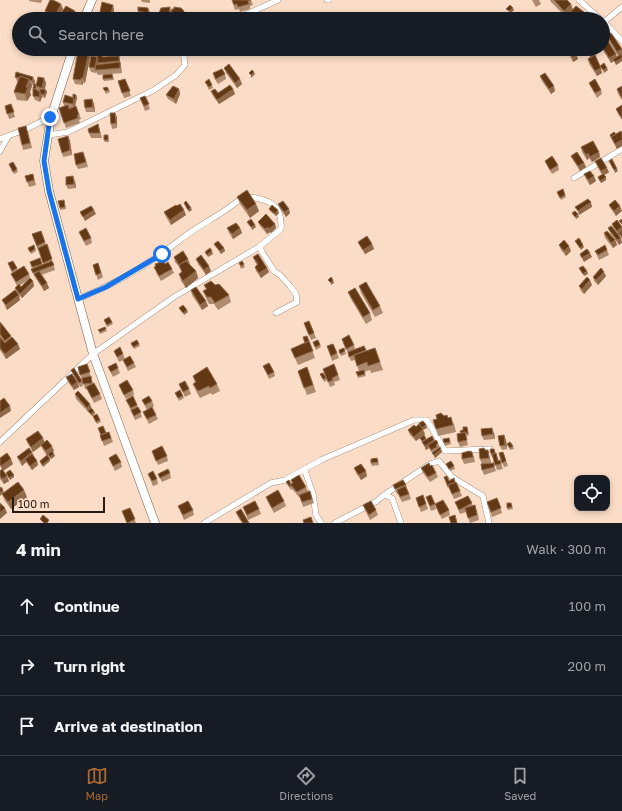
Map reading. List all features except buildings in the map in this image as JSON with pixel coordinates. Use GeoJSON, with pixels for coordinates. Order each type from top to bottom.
{"type":"FeatureCollection","features":[{"type":"Feature","properties":{"kind":"street"},"geometry":{"type":"LineString","coordinates":[[87,12],[92,0]]}},
{"type":"Feature","properties":{"kind":"street"},"geometry":{"type":"LineString","coordinates":[[251,12],[278,0]]}},
{"type":"Feature","properties":{"kind":"street"},"geometry":{"type":"LineString","coordinates":[[579,0],[592,12]]}},
{"type":"Feature","properties":{"kind":"street"},"geometry":{"type":"LineString","coordinates":[[610,15],[622,7]]}},
{"type":"Feature","properties":{"kind":"street"},"geometry":{"type":"LineString","coordinates":[[610,29],[622,40]]}},
{"type":"Feature","properties":{"kind":"street"},"geometry":{"type":"LineString","coordinates":[[71,56],[50,117],[44,161],[49,191],[93,354],[155,523]]}},
{"type":"Feature","properties":{"kind":"street"},"geometry":{"type":"LineString","coordinates":[[48,136],[68,132],[154,90],[176,75],[185,64],[184,56]]}},
{"type":"Feature","properties":{"kind":"street"},"geometry":{"type":"LineString","coordinates":[[0,139],[8,137],[50,117]]}},
{"type":"Feature","properties":{"kind":"street"},"geometry":{"type":"LineString","coordinates":[[0,151],[8,137]]}},
{"type":"Feature","properties":{"kind":"street"},"geometry":{"type":"LineString","coordinates":[[574,178],[622,149]]}},
{"type":"Feature","properties":{"kind":"street"},"geometry":{"type":"LineString","coordinates":[[0,442],[93,354],[174,297],[259,247],[281,229],[280,213],[273,204],[259,198],[244,196],[233,206],[144,266],[106,287],[78,299]]}},
{"type":"Feature","properties":{"kind":"street"},"geometry":{"type":"LineString","coordinates":[[259,247],[274,272],[280,275],[296,294],[297,302],[276,313]]}},
{"type":"Feature","properties":{"kind":"street"},"geometry":{"type":"LineString","coordinates":[[204,523],[271,483],[285,480],[305,471],[321,460],[406,422],[420,419],[427,420],[445,451],[490,449]]}},
{"type":"Feature","properties":{"kind":"street"},"geometry":{"type":"LineString","coordinates":[[335,523],[377,501],[430,464],[439,461],[452,477],[483,496],[489,523]]}},
{"type":"Feature","properties":{"kind":"street"},"geometry":{"type":"LineString","coordinates":[[305,471],[313,494],[316,515],[321,523]]}},
{"type":"Feature","properties":{"kind":"street"},"geometry":{"type":"LineString","coordinates":[[384,495],[392,498],[401,523]]}},
{"type":"Feature","properties":{"kind":"route"},"geometry":{"type":"LineString","coordinates":[[50,117],[44,161],[49,191],[78,299],[106,287],[144,266],[162,254]]}}]}
